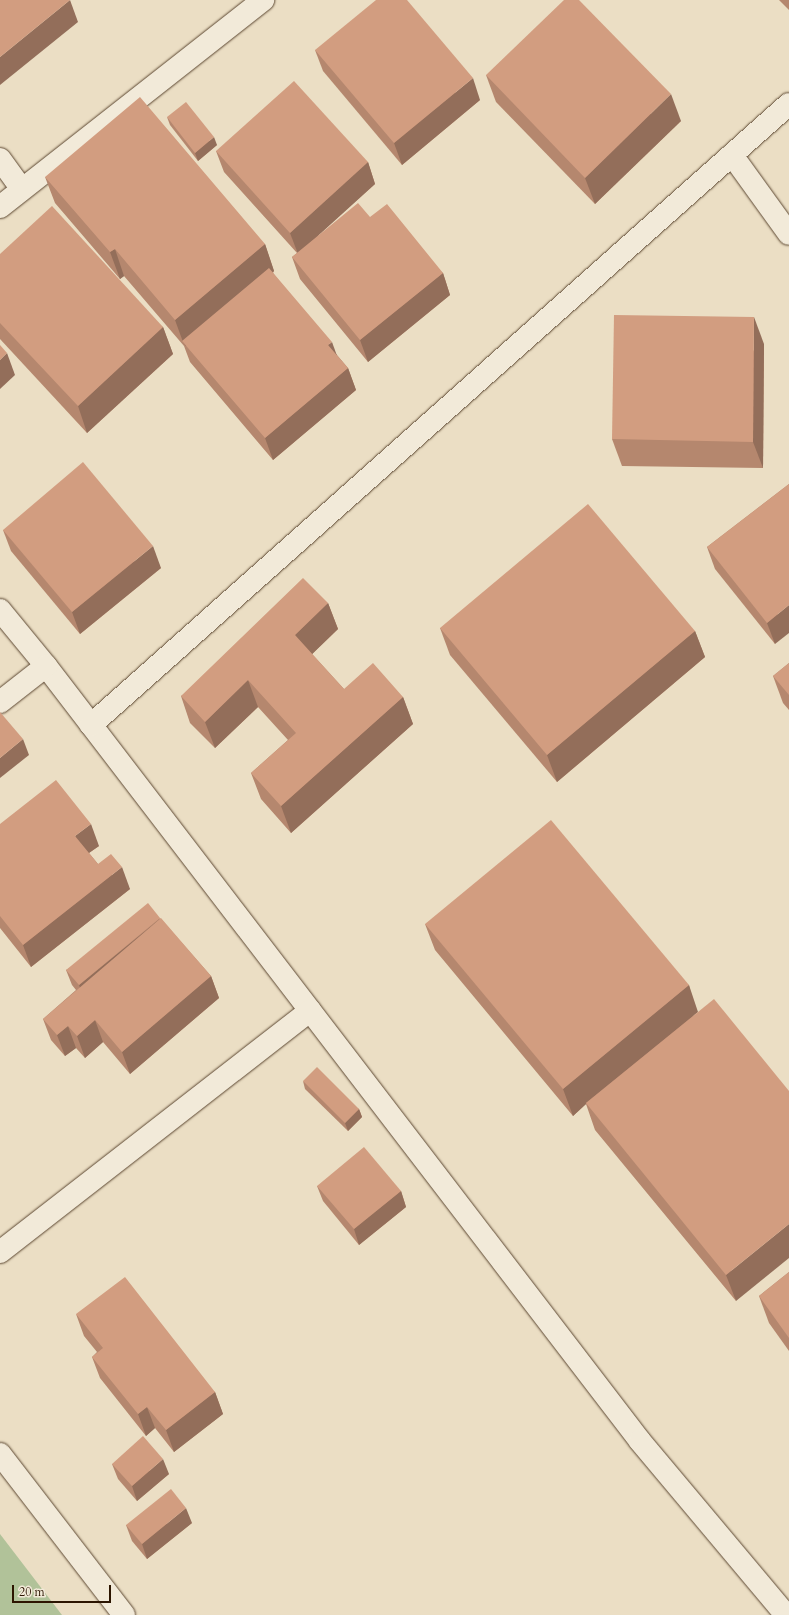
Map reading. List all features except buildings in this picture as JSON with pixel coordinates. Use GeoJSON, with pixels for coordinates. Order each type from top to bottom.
{"type":"FeatureCollection","features":[{"type":"Feature","properties":{"kind":"street"},"geometry":{"type":"LineString","coordinates":[[0,207],[263,0]]}},
{"type":"Feature","properties":{"kind":"street"},"geometry":{"type":"LineString","coordinates":[[91,725],[789,104]]}},
{"type":"Feature","properties":{"kind":"street"},"geometry":{"type":"LineString","coordinates":[[732,155],[789,234]]}},
{"type":"Feature","properties":{"kind":"street"},"geometry":{"type":"LineString","coordinates":[[0,159],[22,189]]}},
{"type":"Feature","properties":{"kind":"street"},"geometry":{"type":"LineString","coordinates":[[0,610],[46,666],[640,1441],[786,1615]]}},
{"type":"Feature","properties":{"kind":"street"},"geometry":{"type":"LineString","coordinates":[[0,702],[46,666]]}},
{"type":"Feature","properties":{"kind":"street"},"geometry":{"type":"LineString","coordinates":[[0,1252],[310,1011]]}},
{"type":"Feature","properties":{"kind":"street"},"geometry":{"type":"LineString","coordinates":[[0,1454],[124,1615]]}},
{"type":"Feature","properties":{"kind":"green space"},"geometry":{"type":"Polygon","coordinates":[[[0,1534],[62,1615],[0,1615],[0,1534]]]}}]}
